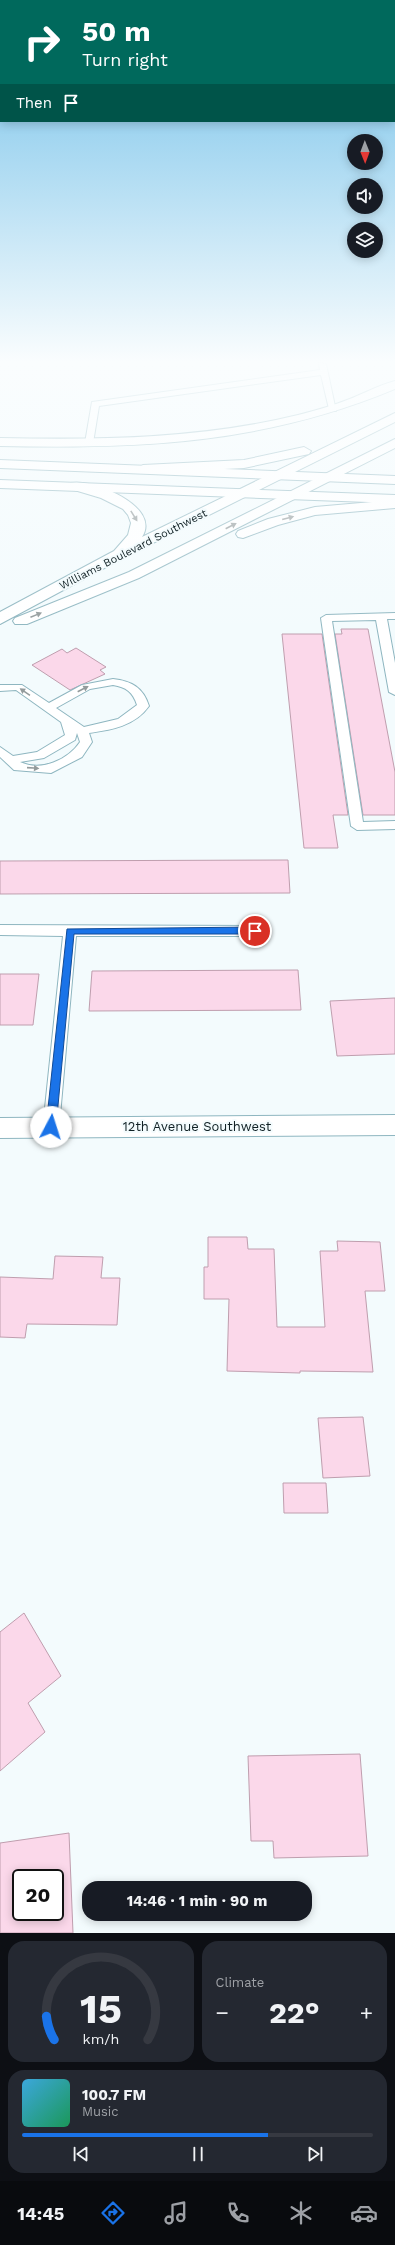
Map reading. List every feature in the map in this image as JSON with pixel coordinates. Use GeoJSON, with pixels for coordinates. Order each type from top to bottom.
{"type":"FeatureCollection","features":[{"type":"Feature","properties":{"kind":"main road"},"geometry":{"type":"LineString","coordinates":[[144,469],[235,466],[260,463],[297,453]]}},
{"type":"Feature","properties":{"kind":"main road","name":"Williams Boulevard Southwest"},"geometry":{"type":"LineString","coordinates":[[0,619],[118,555],[323,453]]}},
{"type":"Feature","properties":{"kind":"main road","name":"Williams Boulevard Southwest"},"geometry":{"type":"LineString","coordinates":[[0,630],[134,575],[375,453]]}},
{"type":"Feature","properties":{"kind":"main road"},"geometry":{"type":"LineString","coordinates":[[0,464],[395,480]]}},
{"type":"Feature","properties":{"kind":"main road"},"geometry":{"type":"LineString","coordinates":[[0,484],[395,499]]}},
{"type":"Feature","properties":{"kind":"main road"},"geometry":{"type":"LineString","coordinates":[[76,486],[108,494],[124,504],[136,516],[139,525],[136,534],[118,555]]}},
{"type":"Feature","properties":{"kind":"main road"},"geometry":{"type":"LineString","coordinates":[[134,575],[280,520],[315,511],[395,504]]}},
{"type":"Feature","properties":{"kind":"main road","name":"12th Avenue Southwest"},"geometry":{"type":"LineString","coordinates":[[0,1128],[395,1125]]}},
{"type":"Feature","properties":{"kind":"lane"},"geometry":{"type":"LineString","coordinates":[[395,616],[326,618],[357,826],[395,825]]}},
{"type":"Feature","properties":{"kind":"lane"},"geometry":{"type":"LineString","coordinates":[[381,617],[395,692]]}},
{"type":"Feature","properties":{"kind":"lane"},"geometry":{"type":"LineString","coordinates":[[48,708],[86,686],[106,682],[126,683],[135,688],[141,696],[143,706],[132,718],[119,724],[82,731]]}},
{"type":"Feature","properties":{"kind":"lane"},"geometry":{"type":"LineString","coordinates":[[0,688],[18,687],[82,731],[86,742],[78,754],[51,769],[18,767],[0,751]]}},
{"type":"Feature","properties":{"kind":"lane"},"geometry":{"type":"LineString","coordinates":[[11,760],[40,755],[71,737],[71,730],[66,720]]}},
{"type":"Feature","properties":{"kind":"lane"},"geometry":{"type":"LineString","coordinates":[[0,930],[255,931]]}},
{"type":"Feature","properties":{"kind":"lane"},"geometry":{"type":"LineString","coordinates":[[51,1127],[70,931]]}},
{"type":"Feature","properties":{"kind":"building"},"geometry":{"type":"Polygon","coordinates":[[[341,629],[368,629],[395,772],[395,815],[363,815],[335,634],[342,634],[341,629]]]}},
{"type":"Feature","properties":{"kind":"building"},"geometry":{"type":"Polygon","coordinates":[[[282,634],[322,634],[348,815],[333,815],[338,848],[304,848],[282,634]]]}},
{"type":"Feature","properties":{"kind":"building"},"geometry":{"type":"Polygon","coordinates":[[[76,648],[106,667],[100,670],[105,674],[70,690],[32,665],[62,649],[67,653],[76,648]]]}},
{"type":"Feature","properties":{"kind":"building"},"geometry":{"type":"Polygon","coordinates":[[[288,860],[290,893],[0,894],[0,861],[288,860]]]}},
{"type":"Feature","properties":{"kind":"building"},"geometry":{"type":"Polygon","coordinates":[[[298,970],[301,1010],[89,1011],[92,971],[298,970]]]}},
{"type":"Feature","properties":{"kind":"building"},"geometry":{"type":"Polygon","coordinates":[[[0,974],[39,974],[33,1025],[0,1025],[0,974]]]}},
{"type":"Feature","properties":{"kind":"building"},"geometry":{"type":"Polygon","coordinates":[[[395,998],[395,1054],[337,1056],[330,1001],[395,998]]]}},
{"type":"Feature","properties":{"kind":"building"},"geometry":{"type":"Polygon","coordinates":[[[208,1237],[247,1237],[248,1249],[274,1249],[277,1327],[325,1327],[320,1251],[338,1251],[337,1241],[380,1242],[385,1291],[365,1291],[373,1372],[300,1371],[300,1373],[227,1371],[229,1299],[204,1299],[204,1267],[208,1267],[208,1237]]]}},
{"type":"Feature","properties":{"kind":"building"},"geometry":{"type":"Polygon","coordinates":[[[55,1256],[103,1257],[101,1278],[120,1278],[117,1325],[27,1324],[25,1338],[0,1337],[0,1277],[53,1279],[55,1256]]]}},
{"type":"Feature","properties":{"kind":"building"},"geometry":{"type":"Polygon","coordinates":[[[363,1417],[370,1476],[323,1478],[318,1418],[363,1417]]]}},
{"type":"Feature","properties":{"kind":"building"},"geometry":{"type":"Polygon","coordinates":[[[283,1483],[326,1483],[328,1513],[284,1513],[283,1483]]]}},
{"type":"Feature","properties":{"kind":"building"},"geometry":{"type":"Polygon","coordinates":[[[24,1613],[61,1676],[28,1703],[45,1732],[0,1771],[0,1632],[24,1613]]]}},
{"type":"Feature","properties":{"kind":"building"},"geometry":{"type":"Polygon","coordinates":[[[360,1754],[368,1856],[274,1858],[273,1841],[251,1841],[248,1756],[360,1754]]]}},
{"type":"Feature","properties":{"kind":"building"},"geometry":{"type":"Polygon","coordinates":[[[69,1833],[73,1933],[0,1933],[0,1843],[69,1833]]]}},
{"type":"Feature","properties":{"kind":"route"},"geometry":{"type":"LineString","coordinates":[[51,1127],[70,931],[255,931]]}}]}
